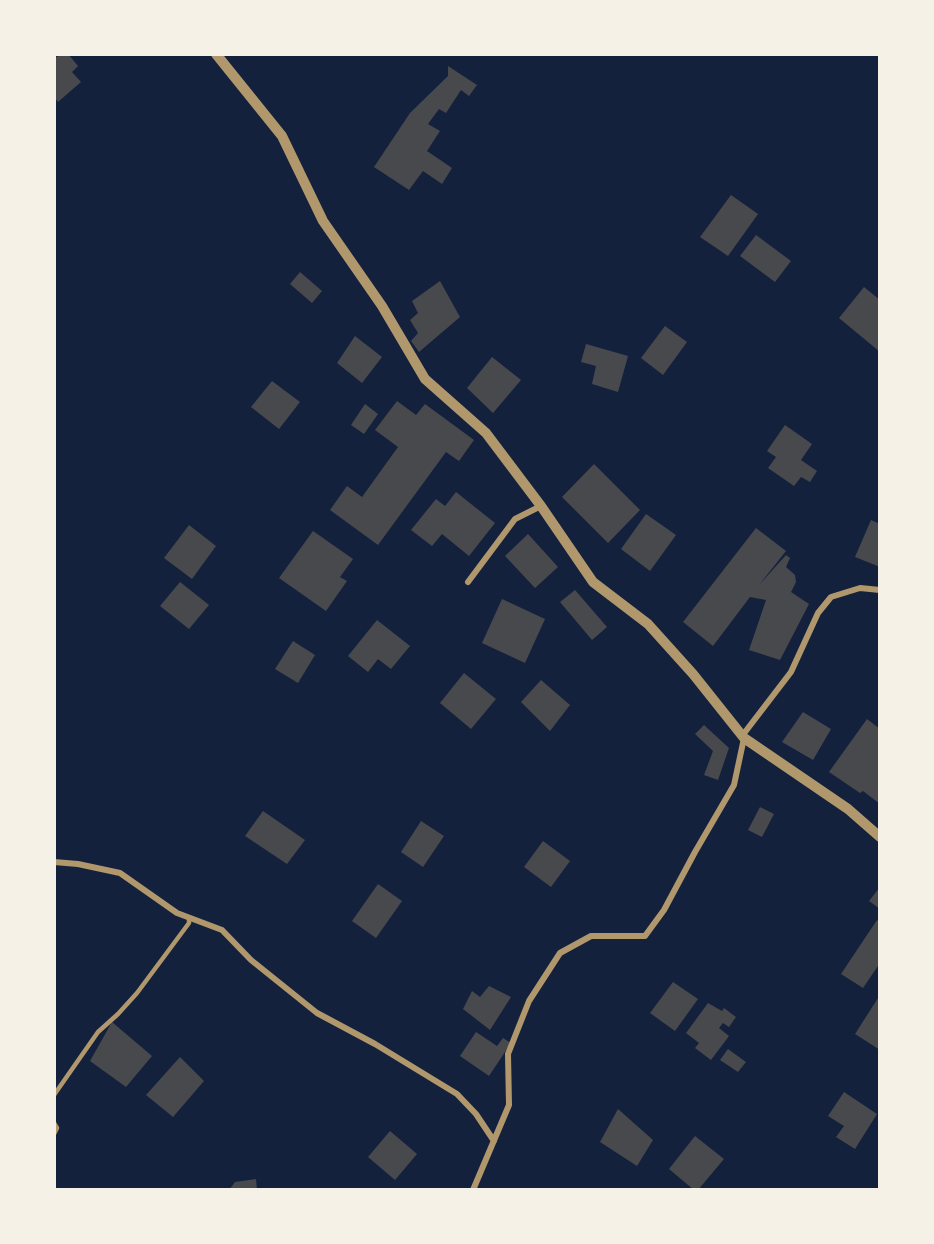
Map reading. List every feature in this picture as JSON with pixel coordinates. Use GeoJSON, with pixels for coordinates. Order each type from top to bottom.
{"type":"FeatureCollection","features":[{"type":"Feature","properties":{"kind":"street"},"geometry":{"type":"LineString","coordinates":[[216,54],[282,136],[323,221],[382,306],[425,379],[486,433],[541,506],[593,582],[648,624],[693,674],[743,737],[848,809],[880,837]]}},
{"type":"Feature","properties":{"kind":"street"},"geometry":{"type":"LineString","coordinates":[[468,582],[515,519],[541,506]]}},
{"type":"Feature","properties":{"kind":"street"},"geometry":{"type":"LineString","coordinates":[[473,1190],[509,1105],[508,1054],[529,1001],[560,953],[591,936],[645,936],[664,910],[734,785],[743,737],[792,672],[818,613],[831,597],[860,588],[880,590]]}},
{"type":"Feature","properties":{"kind":"street"},"geometry":{"type":"LineString","coordinates":[[54,862],[78,864],[120,873],[177,913],[222,930],[251,960],[317,1013],[375,1044],[457,1094],[476,1114],[494,1141]]}},
{"type":"Feature","properties":{"kind":"lane"},"geometry":{"type":"LineString","coordinates":[[54,1095],[98,1032],[137,993],[189,923],[189,918]]}},
{"type":"Feature","properties":{"kind":"lane"},"geometry":{"type":"LineString","coordinates":[[54,1123],[57,1128],[54,1134]]}},
{"type":"Feature","properties":{"kind":"building"},"geometry":{"type":"Polygon","coordinates":[[[60,54],[68,54],[78,66],[72,72],[81,82],[58,102],[54,97],[54,55],[57,57],[60,54]]]}},
{"type":"Feature","properties":{"kind":"building"},"geometry":{"type":"Polygon","coordinates":[[[448,66],[477,85],[469,96],[461,90],[446,113],[439,109],[428,124],[440,131],[427,151],[452,168],[442,184],[423,171],[409,190],[374,167],[410,113],[448,76],[448,66]]]}},
{"type":"Feature","properties":{"kind":"building"},"geometry":{"type":"Polygon","coordinates":[[[731,195],[758,214],[728,256],[700,237],[731,195]]]}},
{"type":"Feature","properties":{"kind":"building"},"geometry":{"type":"Polygon","coordinates":[[[756,235],[791,261],[775,282],[740,256],[756,235]]]}},
{"type":"Feature","properties":{"kind":"building"},"geometry":{"type":"Polygon","coordinates":[[[300,272],[322,291],[312,303],[290,284],[300,272]]]}},
{"type":"Feature","properties":{"kind":"building"},"geometry":{"type":"Polygon","coordinates":[[[440,281],[460,317],[419,352],[411,341],[418,333],[410,320],[418,313],[412,301],[440,281]]]}},
{"type":"Feature","properties":{"kind":"building"},"geometry":{"type":"Polygon","coordinates":[[[864,287],[880,300],[880,352],[839,318],[864,287]]]}},
{"type":"Feature","properties":{"kind":"building"},"geometry":{"type":"Polygon","coordinates":[[[665,326],[687,342],[663,375],[641,358],[665,326]]]}},
{"type":"Feature","properties":{"kind":"building"},"geometry":{"type":"Polygon","coordinates":[[[355,336],[382,357],[362,383],[337,363],[355,336]]]}},
{"type":"Feature","properties":{"kind":"building"},"geometry":{"type":"Polygon","coordinates":[[[586,344],[628,356],[618,392],[592,384],[596,366],[581,362],[586,344]]]}},
{"type":"Feature","properties":{"kind":"building"},"geometry":{"type":"Polygon","coordinates":[[[492,357],[521,380],[493,413],[467,388],[492,357]]]}},
{"type":"Feature","properties":{"kind":"building"},"geometry":{"type":"Polygon","coordinates":[[[272,381],[300,402],[279,429],[251,407],[272,381]]]}},
{"type":"Feature","properties":{"kind":"building"},"geometry":{"type":"Polygon","coordinates":[[[397,401],[416,415],[425,404],[474,440],[459,461],[446,452],[378,545],[330,510],[347,486],[362,497],[398,447],[375,430],[397,401]]]}},
{"type":"Feature","properties":{"kind":"building"},"geometry":{"type":"Polygon","coordinates":[[[365,404],[378,414],[364,434],[351,425],[365,404]]]}},
{"type":"Feature","properties":{"kind":"building"},"geometry":{"type":"Polygon","coordinates":[[[785,425],[812,444],[801,460],[817,471],[810,482],[801,477],[794,486],[768,468],[776,457],[767,451],[785,425]]]}},
{"type":"Feature","properties":{"kind":"building"},"geometry":{"type":"Polygon","coordinates":[[[594,464],[640,510],[608,543],[562,497],[594,464]]]}},
{"type":"Feature","properties":{"kind":"building"},"geometry":{"type":"Polygon","coordinates":[[[456,492],[495,523],[469,556],[442,534],[432,546],[411,530],[436,499],[445,506],[456,492]]]}},
{"type":"Feature","properties":{"kind":"building"},"geometry":{"type":"Polygon","coordinates":[[[646,514],[676,535],[650,571],[621,549],[646,514]]]}},
{"type":"Feature","properties":{"kind":"building"},"geometry":{"type":"Polygon","coordinates":[[[871,520],[880,524],[880,567],[855,557],[871,520]]]}},
{"type":"Feature","properties":{"kind":"building"},"geometry":{"type":"Polygon","coordinates":[[[189,525],[216,546],[192,579],[164,558],[189,525]]]}},
{"type":"Feature","properties":{"kind":"building"},"geometry":{"type":"Polygon","coordinates":[[[756,528],[786,551],[759,585],[786,555],[790,558],[786,567],[795,575],[796,582],[791,592],[809,604],[780,660],[749,650],[766,600],[750,597],[713,646],[683,622],[756,528]]]}},
{"type":"Feature","properties":{"kind":"building"},"geometry":{"type":"Polygon","coordinates":[[[313,531],[353,559],[340,577],[347,581],[326,611],[279,578],[313,531]]]}},
{"type":"Feature","properties":{"kind":"building"},"geometry":{"type":"Polygon","coordinates":[[[528,534],[558,567],[535,588],[505,556],[528,534]]]}},
{"type":"Feature","properties":{"kind":"building"},"geometry":{"type":"Polygon","coordinates":[[[180,582],[209,605],[189,629],[160,606],[180,582]]]}},
{"type":"Feature","properties":{"kind":"building"},"geometry":{"type":"Polygon","coordinates":[[[575,590],[607,627],[592,640],[560,602],[575,590]]]}},
{"type":"Feature","properties":{"kind":"building"},"geometry":{"type":"Polygon","coordinates":[[[502,599],[545,619],[525,663],[482,643],[502,599]]]}},
{"type":"Feature","properties":{"kind":"building"},"geometry":{"type":"Polygon","coordinates":[[[377,620],[410,646],[391,669],[378,659],[368,672],[348,656],[377,620]]]}},
{"type":"Feature","properties":{"kind":"building"},"geometry":{"type":"Polygon","coordinates":[[[293,641],[315,655],[298,683],[275,669],[293,641]]]}},
{"type":"Feature","properties":{"kind":"building"},"geometry":{"type":"Polygon","coordinates":[[[464,673],[496,699],[471,729],[440,703],[464,673]]]}},
{"type":"Feature","properties":{"kind":"building"},"geometry":{"type":"Polygon","coordinates":[[[541,680],[570,705],[550,731],[521,702],[541,680]]]}},
{"type":"Feature","properties":{"kind":"building"},"geometry":{"type":"Polygon","coordinates":[[[803,712],[831,729],[813,760],[782,742],[803,712]]]}},
{"type":"Feature","properties":{"kind":"building"},"geometry":{"type":"Polygon","coordinates":[[[867,719],[880,729],[880,804],[863,791],[860,793],[829,772],[867,719]]]}},
{"type":"Feature","properties":{"kind":"building"},"geometry":{"type":"Polygon","coordinates":[[[704,725],[729,748],[718,780],[704,775],[713,751],[695,734],[704,725]]]}},
{"type":"Feature","properties":{"kind":"building"},"geometry":{"type":"Polygon","coordinates":[[[760,807],[774,814],[762,837],[748,830],[760,807]]]}},
{"type":"Feature","properties":{"kind":"building"},"geometry":{"type":"Polygon","coordinates":[[[263,811],[305,840],[287,864],[245,836],[263,811]]]}},
{"type":"Feature","properties":{"kind":"building"},"geometry":{"type":"Polygon","coordinates":[[[421,821],[444,836],[423,867],[401,852],[421,821]]]}},
{"type":"Feature","properties":{"kind":"building"},"geometry":{"type":"Polygon","coordinates":[[[543,841],[570,861],[551,887],[524,867],[543,841]]]}},
{"type":"Feature","properties":{"kind":"building"},"geometry":{"type":"Polygon","coordinates":[[[378,884],[402,901],[376,938],[352,921],[378,884]]]}},
{"type":"Feature","properties":{"kind":"building"},"geometry":{"type":"Polygon","coordinates":[[[880,887],[880,909],[869,901],[880,887]]]}},
{"type":"Feature","properties":{"kind":"building"},"geometry":{"type":"Polygon","coordinates":[[[877,920],[880,923],[880,963],[863,988],[841,974],[877,920]]]}},
{"type":"Feature","properties":{"kind":"building"},"geometry":{"type":"Polygon","coordinates":[[[673,982],[698,999],[675,1031],[650,1013],[673,982]]]}},
{"type":"Feature","properties":{"kind":"building"},"geometry":{"type":"Polygon","coordinates":[[[489,986],[511,997],[490,1030],[463,1009],[472,991],[480,997],[489,986]]]}},
{"type":"Feature","properties":{"kind":"building"},"geometry":{"type":"Polygon","coordinates":[[[880,995],[880,1050],[855,1034],[880,995]]]}},
{"type":"Feature","properties":{"kind":"building"},"geometry":{"type":"Polygon","coordinates":[[[708,1003],[722,1011],[724,1008],[736,1017],[729,1027],[723,1023],[719,1028],[729,1036],[711,1060],[695,1048],[699,1043],[686,1033],[708,1003]]]}},
{"type":"Feature","properties":{"kind":"building"},"geometry":{"type":"Polygon","coordinates":[[[112,1022],[152,1056],[126,1087],[90,1061],[112,1022]]]}},
{"type":"Feature","properties":{"kind":"building"},"geometry":{"type":"Polygon","coordinates":[[[476,1032],[497,1046],[503,1038],[511,1043],[489,1076],[460,1056],[476,1032]]]}},
{"type":"Feature","properties":{"kind":"building"},"geometry":{"type":"Polygon","coordinates":[[[728,1049],[746,1062],[738,1072],[720,1060],[728,1049]]]}},
{"type":"Feature","properties":{"kind":"building"},"geometry":{"type":"Polygon","coordinates":[[[180,1057],[204,1081],[173,1117],[146,1095],[180,1057]]]}},
{"type":"Feature","properties":{"kind":"building"},"geometry":{"type":"Polygon","coordinates":[[[844,1092],[877,1114],[855,1149],[836,1137],[844,1126],[828,1116],[844,1092]]]}},
{"type":"Feature","properties":{"kind":"building"},"geometry":{"type":"Polygon","coordinates":[[[618,1109],[653,1140],[637,1166],[600,1142],[618,1109]]]}},
{"type":"Feature","properties":{"kind":"building"},"geometry":{"type":"Polygon","coordinates":[[[390,1131],[417,1154],[395,1180],[368,1157],[390,1131]]]}},
{"type":"Feature","properties":{"kind":"building"},"geometry":{"type":"Polygon","coordinates":[[[695,1136],[724,1159],[698,1190],[694,1190],[669,1169],[695,1136]]]}},
{"type":"Feature","properties":{"kind":"building"},"geometry":{"type":"Polygon","coordinates":[[[256,1179],[257,1190],[229,1190],[235,1182],[256,1179]]]}}]}
